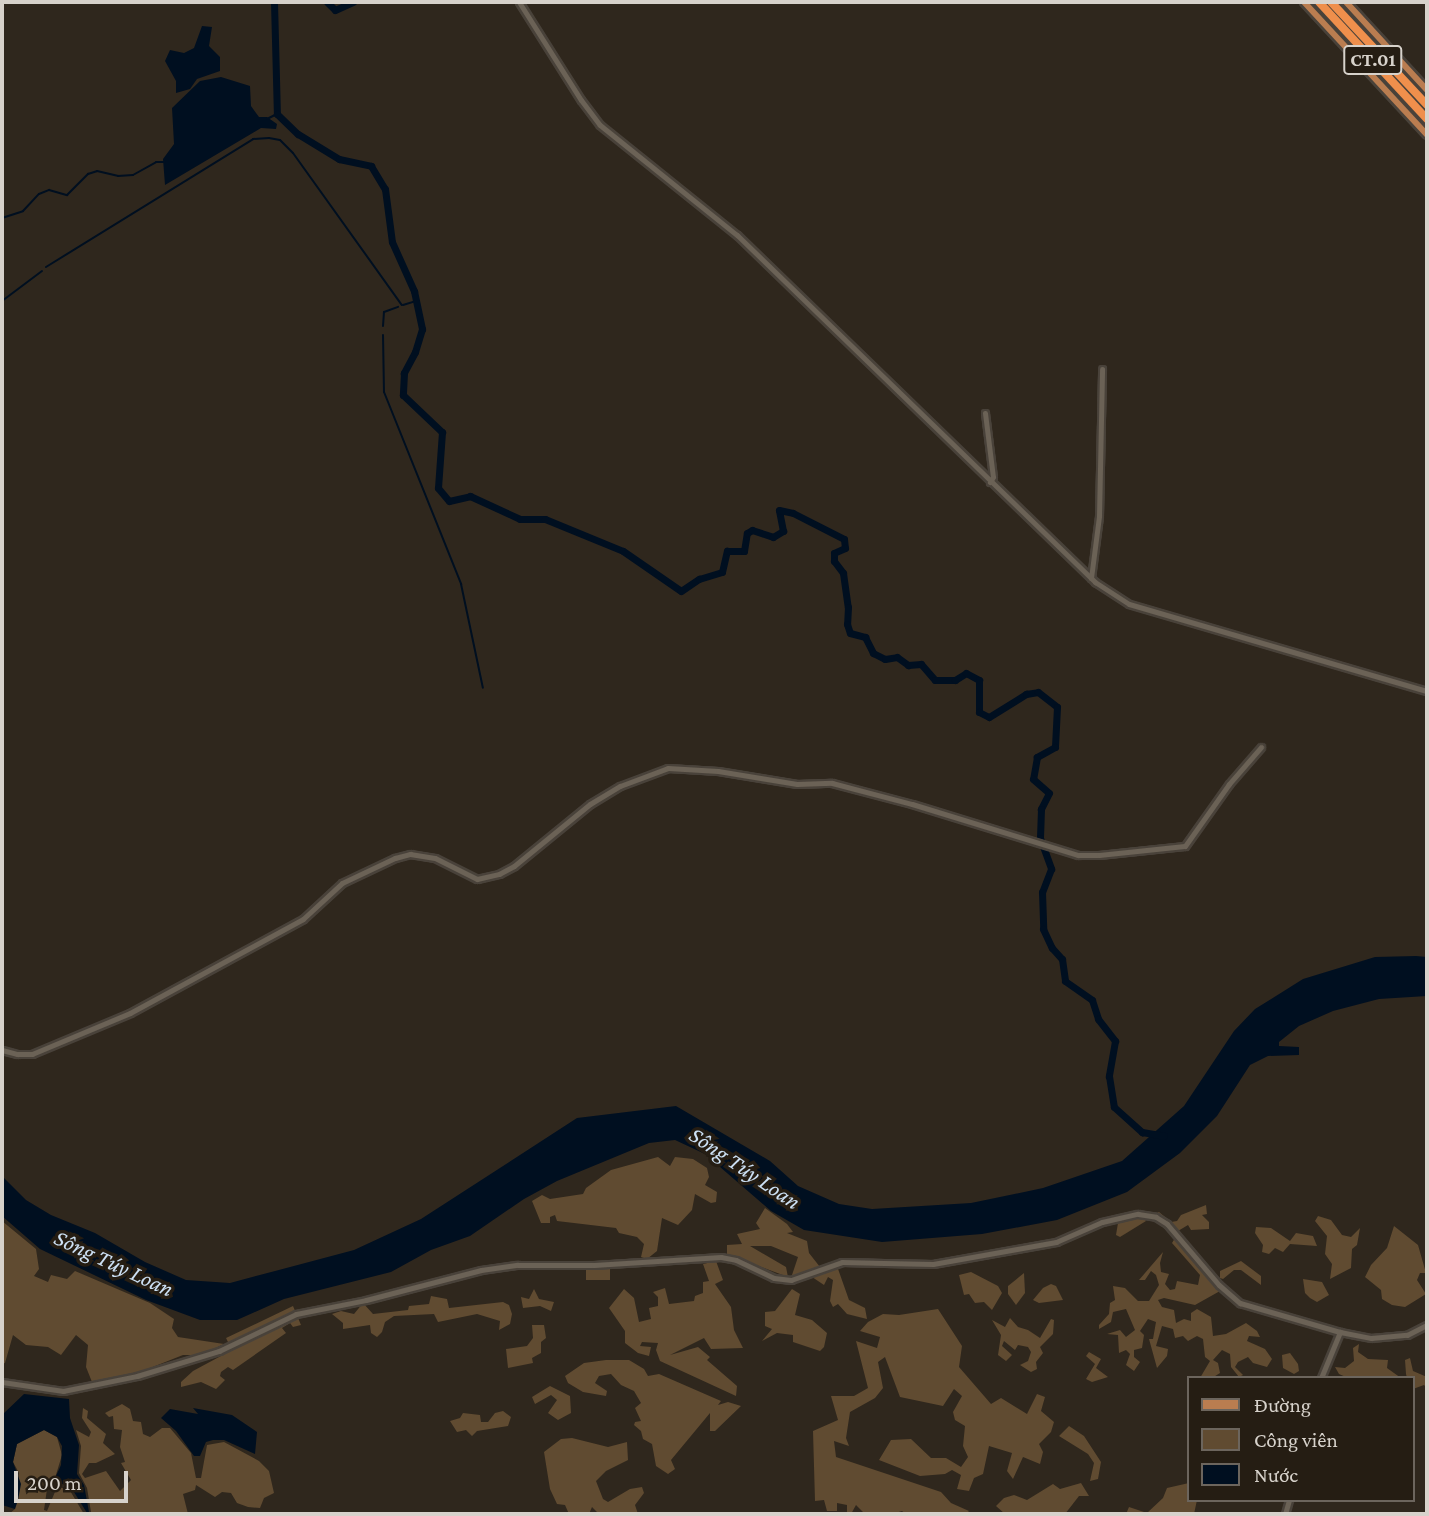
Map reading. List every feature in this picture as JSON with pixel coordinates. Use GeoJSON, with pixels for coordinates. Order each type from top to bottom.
{"type":"FeatureCollection","features":[{"type":"Feature","properties":{"kind":"highway","name":"CT.01"},"geometry":{"type":"LineString","coordinates":[[1319,2],[1427,119]]}},
{"type":"Feature","properties":{"kind":"highway","name":"CT.01"},"geometry":{"type":"LineString","coordinates":[[1331,2],[1427,105]]}},
{"type":"Feature","properties":{"kind":"main road"},"geometry":{"type":"LineString","coordinates":[[1304,2],[1427,135]]}},
{"type":"Feature","properties":{"kind":"main road"},"geometry":{"type":"LineString","coordinates":[[1346,2],[1427,90]]}},
{"type":"Feature","properties":{"kind":"street"},"geometry":{"type":"LineString","coordinates":[[519,2],[581,100],[600,125],[737,235],[990,482],[1091,578],[1117,599],[1427,691]]}},
{"type":"Feature","properties":{"kind":"street"},"geometry":{"type":"LineString","coordinates":[[1091,578],[1099,516],[1102,369]]}},
{"type":"Feature","properties":{"kind":"street"},"geometry":{"type":"LineString","coordinates":[[985,413],[993,477],[990,482]]}},
{"type":"Feature","properties":{"kind":"street"},"geometry":{"type":"LineString","coordinates":[[2,1050],[17,1055],[32,1054],[130,1013],[303,919],[342,883],[395,858],[410,854],[435,858],[477,878],[499,874],[514,866],[590,804],[620,786],[668,768],[718,771],[797,784],[832,783],[1078,855],[1099,855],[1185,846],[1229,784],[1261,747]]}},
{"type":"Feature","properties":{"kind":"street"},"geometry":{"type":"LineString","coordinates":[[2,1382],[63,1391],[137,1377],[208,1355],[296,1314],[481,1270],[518,1265],[594,1265],[721,1257],[736,1260],[774,1278],[791,1280],[842,1262],[940,1263],[1056,1242],[1102,1222],[1138,1214],[1156,1217],[1167,1224],[1235,1301],[1340,1332],[1371,1338],[1397,1337],[1427,1325]]}},
{"type":"Feature","properties":{"kind":"street"},"geometry":{"type":"LineString","coordinates":[[1322,1376],[1340,1332]]}},
{"type":"Feature","properties":{"kind":"green space"},"geometry":{"type":"Polygon","coordinates":[[[658,1157],[670,1166],[675,1157],[693,1159],[707,1168],[709,1177],[705,1185],[717,1192],[716,1202],[711,1203],[695,1194],[692,1210],[678,1225],[662,1218],[657,1251],[647,1259],[641,1257],[644,1244],[637,1237],[619,1233],[616,1228],[557,1221],[555,1215],[550,1217],[550,1223],[541,1223],[532,1201],[542,1195],[550,1199],[583,1194],[586,1188],[611,1170],[658,1157]]]}},
{"type":"Feature","properties":{"kind":"green space"},"geometry":{"type":"Polygon","coordinates":[[[1206,1205],[1207,1214],[1202,1215],[1209,1222],[1209,1229],[1191,1230],[1188,1225],[1178,1231],[1157,1213],[1171,1222],[1206,1205]]]}},
{"type":"Feature","properties":{"kind":"green space"},"geometry":{"type":"Polygon","coordinates":[[[765,1208],[787,1224],[793,1232],[787,1233],[807,1241],[809,1253],[820,1267],[791,1278],[798,1257],[771,1246],[750,1246],[786,1267],[788,1277],[727,1254],[727,1245],[742,1244],[737,1234],[760,1229],[756,1223],[765,1208]]]}},
{"type":"Feature","properties":{"kind":"green space"},"geometry":{"type":"Polygon","coordinates":[[[1318,1216],[1331,1220],[1342,1235],[1351,1237],[1360,1228],[1357,1245],[1352,1249],[1351,1268],[1330,1279],[1332,1264],[1325,1254],[1327,1236],[1315,1221],[1318,1216]]]}},
{"type":"Feature","properties":{"kind":"green space"},"geometry":{"type":"Polygon","coordinates":[[[1143,1217],[1146,1221],[1120,1237],[1116,1235],[1118,1223],[1143,1217]]]}},
{"type":"Feature","properties":{"kind":"green space"},"geometry":{"type":"Polygon","coordinates":[[[2,1221],[36,1249],[39,1269],[34,1276],[48,1282],[51,1275],[67,1279],[75,1271],[150,1303],[174,1319],[172,1328],[178,1337],[224,1344],[201,1355],[183,1355],[135,1374],[92,1382],[86,1367],[88,1345],[76,1335],[61,1355],[48,1347],[26,1345],[13,1335],[5,1363],[2,1364],[2,1221]]]}},
{"type":"Feature","properties":{"kind":"green space"},"geometry":{"type":"Polygon","coordinates":[[[1394,1226],[1418,1245],[1426,1273],[1420,1273],[1417,1280],[1426,1294],[1405,1307],[1392,1305],[1382,1299],[1381,1290],[1365,1277],[1371,1265],[1387,1248],[1394,1226]]]}},
{"type":"Feature","properties":{"kind":"green space"},"geometry":{"type":"Polygon","coordinates":[[[1256,1227],[1271,1228],[1290,1241],[1296,1233],[1313,1236],[1317,1246],[1290,1244],[1283,1252],[1275,1248],[1269,1254],[1262,1252],[1263,1245],[1255,1233],[1256,1227]]]}},
{"type":"Feature","properties":{"kind":"green space"},"geometry":{"type":"Polygon","coordinates":[[[1175,1238],[1220,1291],[1195,1305],[1164,1298],[1158,1300],[1162,1307],[1174,1310],[1176,1323],[1184,1319],[1191,1321],[1191,1313],[1197,1309],[1211,1317],[1213,1336],[1226,1334],[1246,1323],[1257,1331],[1260,1337],[1249,1336],[1247,1341],[1265,1349],[1272,1359],[1267,1367],[1253,1363],[1248,1357],[1238,1362],[1235,1367],[1243,1375],[1238,1376],[1231,1367],[1230,1354],[1222,1350],[1213,1360],[1218,1363],[1220,1373],[1215,1376],[1201,1376],[1210,1361],[1205,1357],[1203,1339],[1197,1336],[1188,1341],[1183,1336],[1175,1338],[1173,1329],[1162,1326],[1156,1346],[1168,1349],[1167,1356],[1157,1368],[1149,1339],[1153,1339],[1156,1322],[1148,1319],[1140,1331],[1144,1335],[1142,1348],[1134,1350],[1134,1357],[1140,1362],[1134,1371],[1126,1365],[1130,1354],[1126,1350],[1119,1353],[1118,1335],[1107,1334],[1120,1330],[1126,1337],[1135,1330],[1126,1309],[1113,1312],[1111,1322],[1099,1329],[1099,1325],[1109,1314],[1110,1303],[1115,1300],[1113,1286],[1125,1288],[1138,1301],[1149,1301],[1159,1285],[1156,1275],[1151,1271],[1145,1280],[1139,1280],[1163,1252],[1161,1272],[1169,1274],[1165,1284],[1170,1290],[1175,1289],[1177,1281],[1198,1285],[1200,1275],[1172,1243],[1175,1238]]]}},
{"type":"Feature","properties":{"kind":"green space"},"geometry":{"type":"Polygon","coordinates":[[[716,1261],[723,1280],[715,1284],[731,1307],[734,1330],[743,1348],[711,1349],[704,1338],[670,1355],[698,1347],[710,1357],[707,1360],[737,1386],[736,1396],[660,1361],[656,1350],[658,1343],[642,1342],[640,1346],[651,1347],[649,1356],[638,1353],[625,1343],[625,1331],[609,1308],[624,1289],[634,1298],[639,1322],[651,1319],[649,1308],[658,1306],[658,1297],[653,1292],[665,1288],[669,1304],[694,1301],[695,1296],[703,1293],[703,1282],[709,1281],[703,1264],[716,1261]]]}},
{"type":"Feature","properties":{"kind":"green space"},"geometry":{"type":"Polygon","coordinates":[[[1241,1261],[1261,1276],[1261,1285],[1241,1270],[1234,1270],[1223,1279],[1220,1278],[1220,1271],[1241,1261]]]}},
{"type":"Feature","properties":{"kind":"green space"},"geometry":{"type":"Polygon","coordinates":[[[837,1266],[849,1300],[865,1308],[867,1319],[847,1314],[838,1304],[833,1307],[830,1301],[833,1280],[828,1277],[824,1285],[812,1277],[837,1266]]]}},
{"type":"Feature","properties":{"kind":"green space"},"geometry":{"type":"Polygon","coordinates":[[[586,1269],[610,1269],[610,1280],[586,1280],[586,1269]]]}},
{"type":"Feature","properties":{"kind":"green space"},"geometry":{"type":"Polygon","coordinates":[[[971,1272],[998,1286],[1002,1293],[992,1310],[984,1302],[975,1303],[969,1294],[964,1295],[959,1275],[971,1272]]]}},
{"type":"Feature","properties":{"kind":"green space"},"geometry":{"type":"Polygon","coordinates":[[[1024,1273],[1025,1293],[1016,1305],[1008,1294],[1008,1286],[1024,1273]]]}},
{"type":"Feature","properties":{"kind":"green space"},"geometry":{"type":"Polygon","coordinates":[[[1303,1279],[1322,1282],[1329,1295],[1317,1302],[1310,1298],[1305,1293],[1303,1279]]]}},
{"type":"Feature","properties":{"kind":"green space"},"geometry":{"type":"Polygon","coordinates":[[[1051,1284],[1056,1286],[1063,1300],[1039,1303],[1033,1300],[1043,1288],[1051,1284]]]}},
{"type":"Feature","properties":{"kind":"green space"},"geometry":{"type":"Polygon","coordinates":[[[534,1289],[539,1299],[554,1302],[551,1311],[540,1306],[523,1308],[521,1297],[529,1299],[534,1289]]]}},
{"type":"Feature","properties":{"kind":"green space"},"geometry":{"type":"Polygon","coordinates":[[[792,1289],[800,1294],[795,1315],[812,1320],[827,1333],[824,1347],[820,1351],[793,1342],[793,1335],[777,1333],[762,1341],[772,1329],[765,1326],[765,1312],[775,1311],[792,1289]]]}},
{"type":"Feature","properties":{"kind":"green space"},"geometry":{"type":"Polygon","coordinates":[[[431,1296],[447,1299],[449,1308],[503,1302],[509,1305],[512,1314],[510,1324],[499,1330],[500,1321],[477,1314],[438,1322],[434,1314],[394,1316],[385,1322],[377,1337],[371,1333],[370,1325],[343,1329],[343,1323],[332,1314],[341,1311],[354,1314],[363,1303],[373,1314],[408,1310],[409,1306],[429,1304],[431,1296]]]}},
{"type":"Feature","properties":{"kind":"green space"},"geometry":{"type":"Polygon","coordinates":[[[293,1306],[301,1325],[293,1327],[290,1323],[282,1328],[286,1333],[233,1370],[228,1367],[221,1372],[220,1376],[225,1380],[216,1389],[201,1382],[181,1387],[181,1382],[193,1371],[232,1350],[226,1338],[293,1306]]]}},
{"type":"Feature","properties":{"kind":"green space"},"geometry":{"type":"Polygon","coordinates":[[[938,1309],[962,1346],[959,1367],[991,1404],[1001,1398],[1027,1414],[1037,1394],[1045,1397],[1041,1411],[1054,1422],[1051,1432],[1039,1444],[1043,1452],[1040,1464],[1023,1457],[1013,1479],[1007,1471],[1012,1453],[989,1446],[983,1474],[974,1478],[969,1491],[957,1489],[961,1475],[952,1470],[945,1474],[920,1476],[879,1460],[891,1440],[911,1439],[931,1458],[946,1458],[961,1467],[968,1457],[963,1446],[965,1426],[955,1420],[953,1412],[962,1396],[954,1389],[943,1406],[900,1397],[885,1357],[878,1362],[883,1388],[875,1398],[850,1412],[846,1438],[849,1446],[834,1441],[836,1457],[941,1492],[951,1503],[969,1511],[966,1514],[906,1514],[902,1511],[892,1514],[865,1514],[856,1505],[851,1514],[847,1512],[847,1505],[837,1503],[837,1511],[827,1511],[824,1500],[815,1501],[813,1431],[838,1420],[831,1396],[854,1396],[868,1388],[856,1341],[877,1348],[880,1337],[860,1331],[868,1322],[883,1314],[899,1315],[938,1309]]]}},
{"type":"Feature","properties":{"kind":"green space"},"geometry":{"type":"Polygon","coordinates":[[[1010,1318],[1018,1327],[1040,1338],[1051,1319],[1054,1320],[1053,1334],[1040,1347],[1043,1353],[1036,1362],[1037,1369],[1031,1372],[1020,1365],[1028,1361],[1031,1352],[1028,1347],[1018,1345],[1015,1350],[1004,1341],[1002,1346],[1012,1355],[1006,1361],[998,1355],[1001,1335],[992,1320],[1005,1327],[1010,1318]]]}},
{"type":"Feature","properties":{"kind":"green space"},"geometry":{"type":"Polygon","coordinates":[[[532,1325],[544,1325],[546,1338],[541,1342],[541,1353],[532,1358],[533,1363],[508,1368],[506,1349],[527,1346],[533,1338],[532,1325]]]}},
{"type":"Feature","properties":{"kind":"green space"},"geometry":{"type":"Polygon","coordinates":[[[1359,1344],[1358,1352],[1368,1359],[1388,1360],[1387,1368],[1398,1376],[1339,1374],[1335,1367],[1345,1368],[1354,1361],[1353,1348],[1359,1344]]]}},
{"type":"Feature","properties":{"kind":"green space"},"geometry":{"type":"Polygon","coordinates":[[[1089,1352],[1101,1359],[1096,1368],[1108,1377],[1092,1382],[1086,1379],[1095,1364],[1086,1356],[1089,1352]]]}},
{"type":"Feature","properties":{"kind":"green space"},"geometry":{"type":"Polygon","coordinates":[[[1290,1353],[1298,1364],[1299,1371],[1294,1374],[1283,1368],[1282,1355],[1290,1353]]]}},
{"type":"Feature","properties":{"kind":"green space"},"geometry":{"type":"Polygon","coordinates":[[[1410,1358],[1413,1371],[1427,1377],[1427,1388],[1424,1385],[1415,1388],[1415,1376],[1406,1376],[1405,1360],[1410,1358]]]}},
{"type":"Feature","properties":{"kind":"green space"},"geometry":{"type":"Polygon","coordinates":[[[629,1360],[644,1369],[648,1376],[659,1374],[721,1401],[718,1405],[728,1402],[741,1406],[715,1431],[710,1431],[710,1413],[671,1460],[675,1469],[668,1474],[656,1466],[652,1444],[643,1439],[641,1431],[634,1425],[635,1422],[641,1421],[635,1408],[641,1403],[634,1391],[621,1385],[611,1374],[599,1376],[595,1383],[607,1391],[606,1396],[583,1392],[568,1383],[565,1376],[584,1363],[629,1360]]]}},
{"type":"Feature","properties":{"kind":"green space"},"geometry":{"type":"Polygon","coordinates":[[[550,1386],[570,1396],[571,1413],[558,1420],[548,1413],[557,1400],[551,1395],[535,1404],[532,1397],[550,1386]]]}},
{"type":"Feature","properties":{"kind":"green space"},"geometry":{"type":"Polygon","coordinates":[[[122,1404],[130,1409],[133,1421],[141,1422],[143,1434],[150,1437],[162,1428],[170,1428],[191,1453],[196,1478],[201,1478],[207,1445],[224,1442],[259,1461],[269,1471],[274,1493],[264,1498],[260,1508],[248,1507],[237,1503],[231,1493],[222,1492],[215,1497],[196,1485],[195,1490],[183,1494],[188,1514],[85,1514],[91,1512],[87,1488],[79,1473],[81,1446],[76,1430],[89,1437],[91,1432],[82,1418],[83,1408],[88,1411],[87,1418],[106,1434],[103,1443],[115,1454],[96,1463],[89,1463],[82,1474],[85,1478],[106,1471],[120,1491],[131,1480],[121,1463],[125,1462],[120,1447],[122,1430],[114,1429],[113,1416],[109,1417],[105,1413],[122,1404]]]}},
{"type":"Feature","properties":{"kind":"green space"},"geometry":{"type":"Polygon","coordinates":[[[503,1411],[511,1417],[508,1426],[477,1431],[472,1436],[466,1430],[457,1432],[450,1421],[460,1418],[463,1413],[480,1415],[481,1422],[488,1422],[495,1413],[503,1411]]]}},
{"type":"Feature","properties":{"kind":"green space"},"geometry":{"type":"Polygon","coordinates":[[[1069,1426],[1084,1436],[1101,1462],[1098,1479],[1090,1481],[1094,1463],[1088,1454],[1059,1436],[1069,1426]]]}},
{"type":"Feature","properties":{"kind":"green space"},"geometry":{"type":"Polygon","coordinates":[[[44,1430],[57,1437],[62,1455],[55,1478],[47,1489],[44,1510],[47,1511],[57,1487],[69,1489],[84,1514],[9,1514],[15,1509],[19,1473],[13,1462],[17,1444],[44,1430]]]}},
{"type":"Feature","properties":{"kind":"green space"},"geometry":{"type":"Polygon","coordinates":[[[572,1438],[608,1447],[627,1442],[628,1460],[606,1471],[596,1481],[603,1499],[608,1502],[630,1489],[642,1487],[644,1493],[635,1505],[638,1514],[599,1514],[592,1507],[589,1514],[569,1514],[565,1505],[557,1504],[550,1489],[544,1452],[561,1439],[572,1438]]]}},
{"type":"Feature","properties":{"kind":"green space"},"geometry":{"type":"Polygon","coordinates":[[[1081,1483],[1089,1496],[1079,1496],[1065,1514],[1005,1514],[996,1506],[1004,1498],[1014,1495],[1027,1500],[1053,1484],[1060,1489],[1081,1483]]]}},
{"type":"Feature","properties":{"kind":"green space"},"geometry":{"type":"Polygon","coordinates":[[[1188,1483],[1188,1502],[1197,1502],[1194,1514],[1126,1514],[1129,1507],[1147,1513],[1163,1498],[1167,1488],[1188,1483]]]}},
{"type":"Feature","properties":{"kind":"water"},"geometry":{"type":"Polygon","coordinates":[[[202,26],[212,27],[209,46],[220,57],[220,71],[197,79],[190,89],[176,93],[176,81],[165,61],[170,50],[184,53],[194,48],[202,26]]]}},
{"type":"Feature","properties":{"kind":"water"},"geometry":{"type":"Polygon","coordinates":[[[221,77],[250,86],[251,106],[259,117],[267,117],[277,124],[276,129],[261,128],[165,185],[163,159],[174,144],[172,108],[200,81],[221,77]]]}},
{"type":"Feature","properties":{"kind":"water","name":"Sông Túy Loan"},"geometry":{"type":"Polygon","coordinates":[[[1375,957],[1427,957],[1427,996],[1379,999],[1333,1011],[1299,1026],[1279,1042],[1279,1046],[1299,1047],[1299,1055],[1268,1056],[1250,1065],[1217,1116],[1180,1153],[1127,1192],[1057,1220],[982,1234],[882,1242],[804,1230],[771,1211],[705,1154],[675,1140],[649,1143],[557,1181],[524,1199],[470,1236],[431,1250],[391,1272],[284,1299],[237,1320],[200,1320],[146,1300],[40,1249],[2,1216],[2,1176],[26,1200],[51,1215],[95,1233],[145,1262],[186,1280],[230,1283],[354,1250],[421,1219],[577,1118],[676,1106],[770,1161],[798,1186],[839,1204],[872,1209],[971,1203],[1043,1188],[1122,1161],[1184,1106],[1234,1031],[1255,1009],[1303,979],[1375,957]]]}},
{"type":"Feature","properties":{"kind":"water"},"geometry":{"type":"Polygon","coordinates":[[[24,1394],[69,1399],[70,1418],[79,1445],[77,1474],[84,1485],[89,1512],[87,1513],[69,1484],[60,1484],[55,1478],[61,1465],[62,1446],[57,1437],[44,1430],[17,1444],[13,1462],[21,1484],[18,1500],[15,1509],[2,1505],[2,1415],[24,1394]]]}},
{"type":"Feature","properties":{"kind":"water"},"geometry":{"type":"Polygon","coordinates":[[[193,1408],[232,1415],[257,1432],[255,1454],[224,1440],[213,1440],[206,1442],[200,1456],[194,1456],[176,1431],[161,1418],[170,1409],[198,1414],[193,1408]]]}},
{"type":"Feature","properties":{"kind":"waterway"},"geometry":{"type":"LineString","coordinates":[[274,2],[277,114],[298,134],[339,159],[371,166],[385,189],[392,242],[414,291],[422,329],[415,352],[404,373],[403,395],[442,432],[438,488],[449,501],[470,496],[520,519],[545,519],[623,551],[681,591],[699,579],[722,572],[727,551],[744,551],[747,533],[752,530],[773,537],[783,531],[779,510],[793,513],[844,539],[845,548],[834,553],[834,561],[843,573],[848,607],[847,624],[850,633],[865,637],[873,653],[885,659],[897,657],[908,665],[921,664],[935,680],[955,680],[966,673],[979,680],[979,712],[989,717],[1026,694],[1038,692],[1057,707],[1055,747],[1037,757],[1033,779],[1049,793],[1041,809],[1040,838],[1051,869],[1042,892],[1043,929],[1052,948],[1062,959],[1065,981],[1092,1000],[1098,1019],[1115,1041],[1109,1076],[1114,1107],[1142,1132],[1164,1136]]}},
{"type":"Feature","properties":{"kind":"waterway"},"geometry":{"type":"LineString","coordinates":[[327,2],[335,10],[353,2]]}},
{"type":"Feature","properties":{"kind":"waterway"},"geometry":{"type":"LineString","coordinates":[[267,119],[277,114]]}},
{"type":"Feature","properties":{"kind":"waterway"},"geometry":{"type":"LineString","coordinates":[[46,267],[253,139],[269,138],[280,140],[293,153],[402,305]]}},
{"type":"Feature","properties":{"kind":"waterway"},"geometry":{"type":"LineString","coordinates":[[2,218],[23,211],[39,194],[49,190],[67,195],[88,174],[97,171],[118,176],[133,175],[156,162],[165,162]]}},
{"type":"Feature","properties":{"kind":"waterway"},"geometry":{"type":"LineString","coordinates":[[2,301],[42,271]]}},
{"type":"Feature","properties":{"kind":"waterway"},"geometry":{"type":"LineString","coordinates":[[403,305],[416,301]]}},
{"type":"Feature","properties":{"kind":"waterway"},"geometry":{"type":"LineString","coordinates":[[383,326],[384,312],[398,307]]}},
{"type":"Feature","properties":{"kind":"waterway"},"geometry":{"type":"LineString","coordinates":[[383,335],[384,392],[461,584],[483,688]]}}]}
